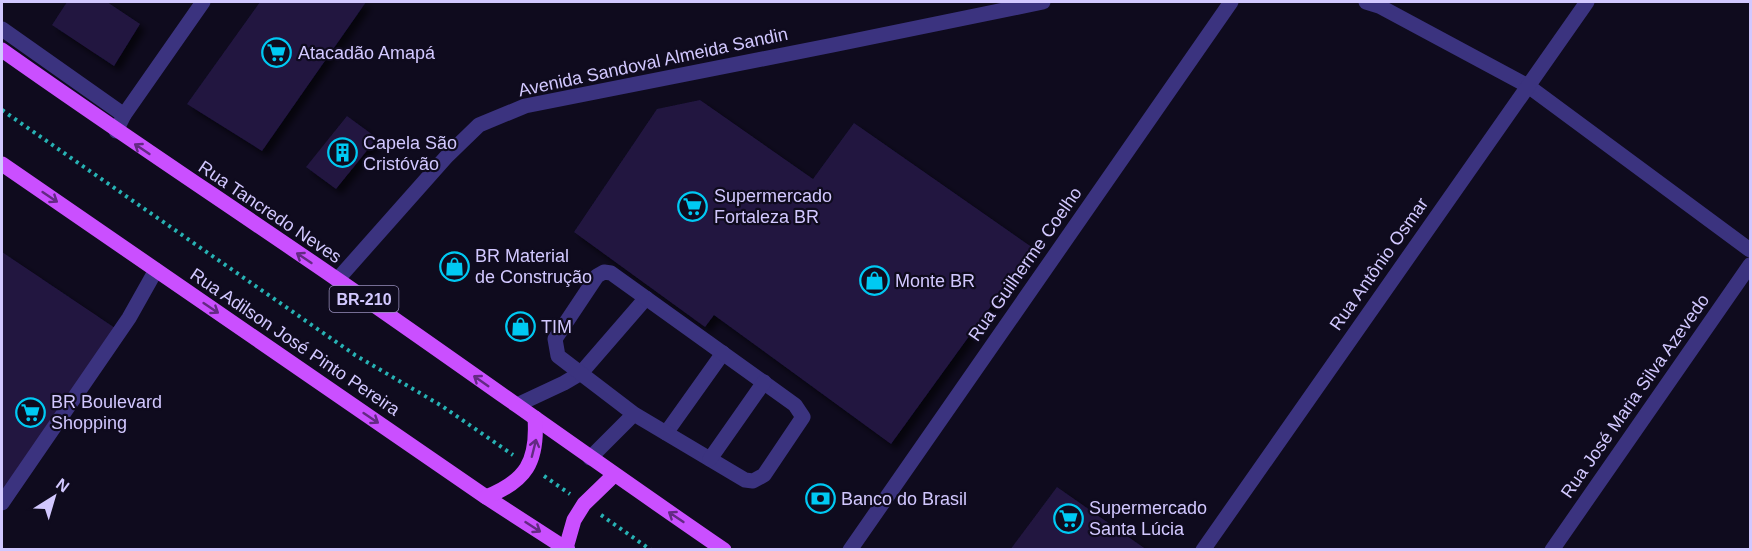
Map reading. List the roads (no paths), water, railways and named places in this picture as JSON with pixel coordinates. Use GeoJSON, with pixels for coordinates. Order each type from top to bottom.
{"type":"FeatureCollection","features":[{"type":"Feature","properties":{"kind":"main road","name":"Rua Tancredo Neves"},"geometry":{"type":"LineString","coordinates":[[2,50],[116,131],[337,280],[614,475],[724,549]]}},
{"type":"Feature","properties":{"kind":"main road","name":"Rua Adilson José Pinto Pereira"},"geometry":{"type":"LineString","coordinates":[[2,164],[486,497],[567,549]]}},
{"type":"Feature","properties":{"kind":"main road"},"geometry":{"type":"LineString","coordinates":[[486,497],[519,480],[532,457],[537,439],[535,418]]}},
{"type":"Feature","properties":{"kind":"main road"},"geometry":{"type":"LineString","coordinates":[[567,549],[574,520],[585,504],[614,475]]}},
{"type":"Feature","properties":{"kind":"street"},"geometry":{"type":"LineString","coordinates":[[116,131],[124,115],[202,2]]}},
{"type":"Feature","properties":{"kind":"street","name":"Avenida Sandoval Almeida Sandin"},"geometry":{"type":"LineString","coordinates":[[337,280],[447,156],[479,125],[525,106],[1043,2]]}},
{"type":"Feature","properties":{"kind":"street","name":"Rua Guilherme Coelho"},"geometry":{"type":"LineString","coordinates":[[850,549],[1232,2]]}},
{"type":"Feature","properties":{"kind":"street"},"geometry":{"type":"LineString","coordinates":[[1366,2],[1379,6],[1528,86],[1750,250]]}},
{"type":"Feature","properties":{"kind":"street","name":"Rua Antônio Osmar"},"geometry":{"type":"LineString","coordinates":[[1203,549],[1587,2]]}},
{"type":"Feature","properties":{"kind":"street"},"geometry":{"type":"LineString","coordinates":[[2,29],[124,115]]}},
{"type":"Feature","properties":{"kind":"street","name":"Rua José Maria Silva Azevedo"},"geometry":{"type":"LineString","coordinates":[[1552,549],[1750,266]]}},
{"type":"Feature","properties":{"kind":"street"},"geometry":{"type":"LineString","coordinates":[[2,503],[129,318],[156,270]]}},
{"type":"Feature","properties":{"kind":"street"},"geometry":{"type":"LineString","coordinates":[[604,272],[611,273],[723,352],[795,405],[803,417],[764,475],[753,481],[745,480],[634,414],[558,356],[555,339],[597,276],[604,272]]}},
{"type":"Feature","properties":{"kind":"street"},"geometry":{"type":"LineString","coordinates":[[517,405],[580,373],[646,298]]}},
{"type":"Feature","properties":{"kind":"street"},"geometry":{"type":"LineString","coordinates":[[666,433],[723,352]]}},
{"type":"Feature","properties":{"kind":"street"},"geometry":{"type":"LineString","coordinates":[[710,459],[764,382]]}},
{"type":"Feature","properties":{"kind":"street"},"geometry":{"type":"LineString","coordinates":[[590,458],[634,414]]}},
{"type":"Feature","properties":{"kind":"place","name":"Atacadão Amapá"},"geometry":{"type":"Point","coordinates":[277,53]}},
{"type":"Feature","properties":{"kind":"place","name":"Capela São Cristóvão"},"geometry":{"type":"Point","coordinates":[342,153]}},
{"type":"Feature","properties":{"kind":"place","name":"Supermercado Fortaleza BR"},"geometry":{"type":"Point","coordinates":[693,206]}},
{"type":"Feature","properties":{"kind":"place","name":"BR Material de Construção"},"geometry":{"type":"Point","coordinates":[454,266]}},
{"type":"Feature","properties":{"kind":"place","name":"Monte BR"},"geometry":{"type":"Point","coordinates":[874,281]}},
{"type":"Feature","properties":{"kind":"place","name":"TIM"},"geometry":{"type":"Point","coordinates":[520,327]}},
{"type":"Feature","properties":{"kind":"place","name":"BR Boulevard Shopping"},"geometry":{"type":"Point","coordinates":[30,412]}},
{"type":"Feature","properties":{"kind":"place","name":"Banco do Brasil"},"geometry":{"type":"Point","coordinates":[820,499]}},
{"type":"Feature","properties":{"kind":"place","name":"Supermercado Santa Lúcia"},"geometry":{"type":"Point","coordinates":[1068,518]}}]}
